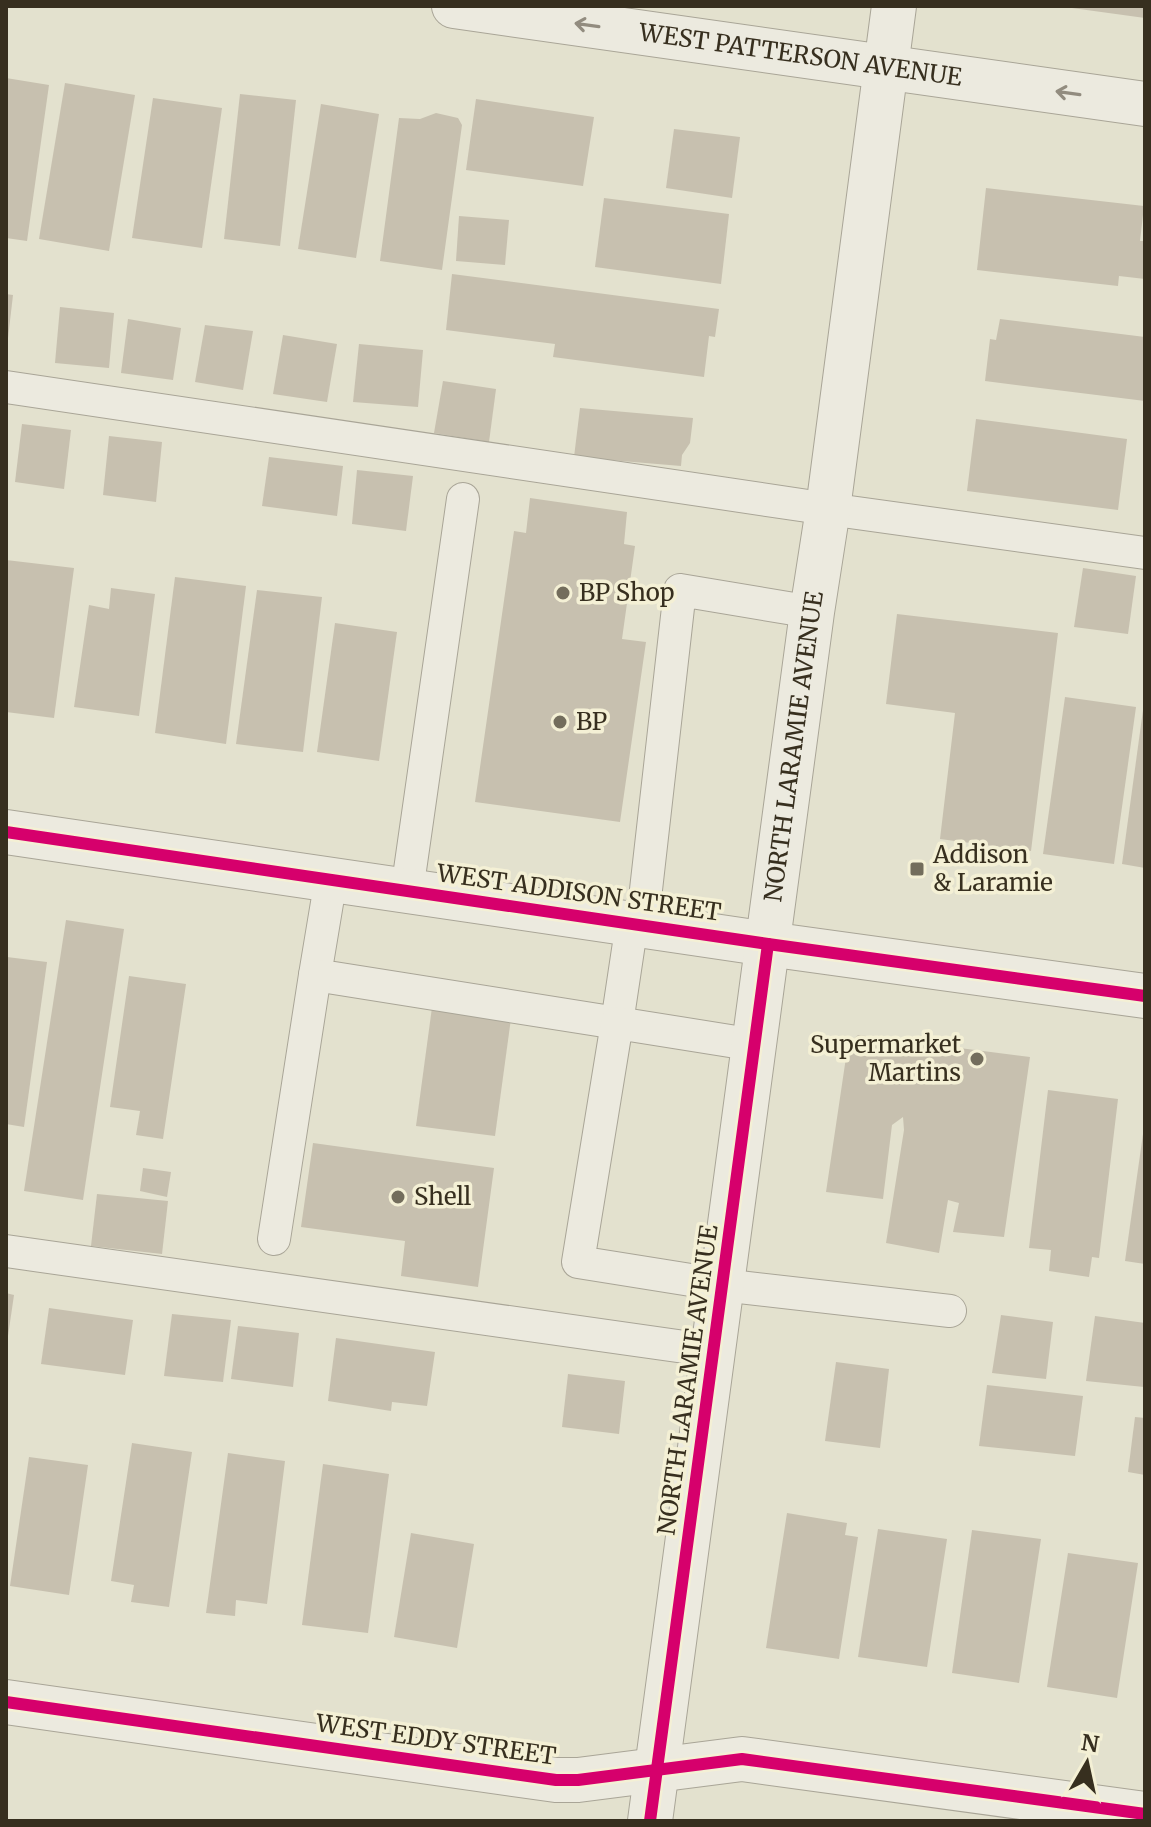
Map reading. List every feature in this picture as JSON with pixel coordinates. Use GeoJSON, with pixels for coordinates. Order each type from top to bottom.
{"type":"FeatureCollection","features":[{"type":"Feature","properties":{"kind":"street","name":"NORTH LARAMIE AVENUE"},"geometry":{"type":"LineString","coordinates":[[650,1821],[894,6]]}},
{"type":"Feature","properties":{"kind":"street","name":"WEST PATTERSON AVENUE"},"geometry":{"type":"LineString","coordinates":[[481,8],[1145,104]]}},
{"type":"Feature","properties":{"kind":"street","name":"WEST ADDISON STREET"},"geometry":{"type":"LineString","coordinates":[[6,832],[1145,996]]}},
{"type":"Feature","properties":{"kind":"street","name":"WEST EDDY STREET"},"geometry":{"type":"LineString","coordinates":[[6,1702],[556,1780],[578,1780],[742,1759],[1145,1814]]}},
{"type":"Feature","properties":{"kind":"lane"},"geometry":{"type":"LineString","coordinates":[[6,387],[1145,553]]}},
{"type":"Feature","properties":{"kind":"lane"},"geometry":{"type":"LineString","coordinates":[[407,891],[463,499]]}},
{"type":"Feature","properties":{"kind":"lane"},"geometry":{"type":"LineString","coordinates":[[812,612],[680,590],[637,924],[617,1023],[578,1262],[722,1285],[950,1311]]}},
{"type":"Feature","properties":{"kind":"lane"},"geometry":{"type":"LineString","coordinates":[[274,1239],[331,879]]}},
{"type":"Feature","properties":{"kind":"lane"},"geometry":{"type":"LineString","coordinates":[[315,975],[755,1045]]}},
{"type":"Feature","properties":{"kind":"lane"},"geometry":{"type":"LineString","coordinates":[[6,1251],[713,1351]]}},
{"type":"Feature","properties":{"kind":"building"},"geometry":{"type":"Polygon","coordinates":[[[1145,6],[1145,18],[1072,8],[1145,6]]]}},
{"type":"Feature","properties":{"kind":"building"},"geometry":{"type":"Polygon","coordinates":[[[6,78],[49,85],[27,241],[6,238],[6,78]]]}},
{"type":"Feature","properties":{"kind":"building"},"geometry":{"type":"Polygon","coordinates":[[[65,83],[135,95],[109,251],[39,239],[65,83]]]}},
{"type":"Feature","properties":{"kind":"building"},"geometry":{"type":"Polygon","coordinates":[[[240,94],[296,100],[280,246],[224,239],[240,94]]]}},
{"type":"Feature","properties":{"kind":"building"},"geometry":{"type":"Polygon","coordinates":[[[153,98],[222,108],[202,248],[132,238],[153,98]]]}},
{"type":"Feature","properties":{"kind":"building"},"geometry":{"type":"Polygon","coordinates":[[[476,99],[594,117],[583,186],[466,170],[476,99]]]}},
{"type":"Feature","properties":{"kind":"building"},"geometry":{"type":"Polygon","coordinates":[[[321,104],[379,114],[356,258],[298,249],[321,104]]]}},
{"type":"Feature","properties":{"kind":"building"},"geometry":{"type":"Polygon","coordinates":[[[436,113],[458,118],[462,125],[442,270],[380,261],[399,118],[420,119],[436,113]]]}},
{"type":"Feature","properties":{"kind":"building"},"geometry":{"type":"Polygon","coordinates":[[[674,129],[740,137],[732,198],[666,188],[674,129]]]}},
{"type":"Feature","properties":{"kind":"building"},"geometry":{"type":"Polygon","coordinates":[[[986,188],[1144,206],[1140,241],[1145,241],[1145,279],[1119,276],[1118,286],[977,270],[986,188]]]}},
{"type":"Feature","properties":{"kind":"building"},"geometry":{"type":"Polygon","coordinates":[[[604,198],[729,214],[721,284],[595,267],[604,198]]]}},
{"type":"Feature","properties":{"kind":"building"},"geometry":{"type":"Polygon","coordinates":[[[459,216],[509,220],[505,265],[456,261],[459,216]]]}},
{"type":"Feature","properties":{"kind":"building"},"geometry":{"type":"Polygon","coordinates":[[[452,274],[719,309],[715,337],[709,336],[704,377],[553,357],[555,344],[446,330],[452,274]]]}},
{"type":"Feature","properties":{"kind":"building"},"geometry":{"type":"Polygon","coordinates":[[[6,294],[13,295],[8,338],[6,337],[6,294]]]}},
{"type":"Feature","properties":{"kind":"building"},"geometry":{"type":"Polygon","coordinates":[[[60,307],[114,313],[109,368],[55,363],[60,307]]]}},
{"type":"Feature","properties":{"kind":"building"},"geometry":{"type":"Polygon","coordinates":[[[128,319],[181,328],[173,380],[121,373],[128,319]]]}},
{"type":"Feature","properties":{"kind":"building"},"geometry":{"type":"Polygon","coordinates":[[[1000,319],[1145,337],[1145,401],[985,381],[990,339],[996,340],[1000,319]]]}},
{"type":"Feature","properties":{"kind":"building"},"geometry":{"type":"Polygon","coordinates":[[[205,325],[253,331],[243,390],[195,382],[205,325]]]}},
{"type":"Feature","properties":{"kind":"building"},"geometry":{"type":"Polygon","coordinates":[[[283,335],[337,344],[327,402],[273,394],[283,335]]]}},
{"type":"Feature","properties":{"kind":"building"},"geometry":{"type":"Polygon","coordinates":[[[359,344],[423,350],[418,407],[353,402],[359,344]]]}},
{"type":"Feature","properties":{"kind":"building"},"geometry":{"type":"Polygon","coordinates":[[[443,381],[496,389],[489,442],[434,433],[443,381]]]}},
{"type":"Feature","properties":{"kind":"building"},"geometry":{"type":"Polygon","coordinates":[[[580,408],[693,418],[690,443],[682,455],[681,466],[574,457],[580,408]]]}},
{"type":"Feature","properties":{"kind":"building"},"geometry":{"type":"Polygon","coordinates":[[[976,419],[1127,439],[1118,510],[967,491],[976,419]]]}},
{"type":"Feature","properties":{"kind":"building"},"geometry":{"type":"Polygon","coordinates":[[[22,424],[71,430],[64,489],[15,482],[22,424]]]}},
{"type":"Feature","properties":{"kind":"building"},"geometry":{"type":"Polygon","coordinates":[[[109,436],[162,442],[156,502],[103,495],[109,436]]]}},
{"type":"Feature","properties":{"kind":"building"},"geometry":{"type":"Polygon","coordinates":[[[269,457],[343,466],[337,516],[262,506],[269,457]]]}},
{"type":"Feature","properties":{"kind":"building"},"geometry":{"type":"Polygon","coordinates":[[[357,470],[413,476],[406,531],[352,524],[357,470]]]}},
{"type":"Feature","properties":{"kind":"building","name":"BP"},"geometry":{"type":"Polygon","coordinates":[[[530,498],[627,512],[624,544],[635,546],[622,639],[646,642],[620,822],[475,802],[514,531],[526,533],[530,498]]]}},
{"type":"Feature","properties":{"kind":"building"},"geometry":{"type":"Polygon","coordinates":[[[6,560],[74,568],[54,718],[6,712],[6,560]]]}},
{"type":"Feature","properties":{"kind":"building"},"geometry":{"type":"Polygon","coordinates":[[[1083,568],[1136,576],[1128,634],[1074,627],[1083,568]]]}},
{"type":"Feature","properties":{"kind":"building"},"geometry":{"type":"Polygon","coordinates":[[[175,577],[246,586],[226,744],[155,733],[175,577]]]}},
{"type":"Feature","properties":{"kind":"building"},"geometry":{"type":"Polygon","coordinates":[[[111,588],[155,594],[139,716],[74,707],[89,605],[109,609],[111,588]]]}},
{"type":"Feature","properties":{"kind":"building"},"geometry":{"type":"Polygon","coordinates":[[[257,590],[322,597],[303,752],[236,744],[257,590]]]}},
{"type":"Feature","properties":{"kind":"building"},"geometry":{"type":"Polygon","coordinates":[[[897,614],[1058,633],[1031,851],[940,839],[955,713],[886,704],[897,614]]]}},
{"type":"Feature","properties":{"kind":"building"},"geometry":{"type":"Polygon","coordinates":[[[335,623],[397,632],[379,761],[317,752],[335,623]]]}},
{"type":"Feature","properties":{"kind":"building"},"geometry":{"type":"Polygon","coordinates":[[[1065,697],[1136,707],[1114,864],[1043,854],[1065,697]]]}},
{"type":"Feature","properties":{"kind":"building"},"geometry":{"type":"Polygon","coordinates":[[[1145,710],[1145,868],[1122,864],[1145,710]]]}},
{"type":"Feature","properties":{"kind":"building"},"geometry":{"type":"Polygon","coordinates":[[[66,920],[124,929],[83,1200],[24,1191],[66,920]]]}},
{"type":"Feature","properties":{"kind":"building"},"geometry":{"type":"Polygon","coordinates":[[[7,957],[47,962],[24,1127],[6,1124],[7,957]]]}},
{"type":"Feature","properties":{"kind":"building"},"geometry":{"type":"Polygon","coordinates":[[[129,976],[186,984],[163,1139],[136,1135],[140,1111],[110,1107],[129,976]]]}},
{"type":"Feature","properties":{"kind":"building","name":"Shell"},"geometry":{"type":"Polygon","coordinates":[[[433,1000],[512,1011],[495,1136],[416,1126],[433,1000]]]}},
{"type":"Feature","properties":{"kind":"building"},"geometry":{"type":"Polygon","coordinates":[[[858,1035],[1030,1057],[1004,1237],[953,1232],[959,1203],[948,1200],[939,1253],[886,1243],[904,1130],[903,1117],[892,1125],[883,1199],[826,1192],[848,1044],[858,1035]]]}},
{"type":"Feature","properties":{"kind":"building"},"geometry":{"type":"Polygon","coordinates":[[[1048,1090],[1118,1099],[1099,1258],[1092,1257],[1089,1277],[1049,1271],[1051,1250],[1029,1248],[1048,1090]]]}},
{"type":"Feature","properties":{"kind":"building"},"geometry":{"type":"Polygon","coordinates":[[[1145,1134],[1145,1264],[1125,1261],[1145,1134]]]}},
{"type":"Feature","properties":{"kind":"building","name":"Shell"},"geometry":{"type":"Polygon","coordinates":[[[313,1143],[494,1168],[478,1287],[401,1276],[405,1241],[301,1227],[313,1143]]]}},
{"type":"Feature","properties":{"kind":"building"},"geometry":{"type":"Polygon","coordinates":[[[143,1168],[171,1172],[167,1197],[140,1191],[143,1168]]]}},
{"type":"Feature","properties":{"kind":"building"},"geometry":{"type":"Polygon","coordinates":[[[97,1194],[168,1201],[162,1254],[91,1246],[97,1194]]]}},
{"type":"Feature","properties":{"kind":"building"},"geometry":{"type":"Polygon","coordinates":[[[6,1293],[14,1295],[8,1336],[6,1336],[6,1293]]]}},
{"type":"Feature","properties":{"kind":"building"},"geometry":{"type":"Polygon","coordinates":[[[49,1308],[133,1320],[125,1375],[41,1364],[49,1308]]]}},
{"type":"Feature","properties":{"kind":"building"},"geometry":{"type":"Polygon","coordinates":[[[172,1314],[231,1320],[223,1382],[164,1376],[172,1314]]]}},
{"type":"Feature","properties":{"kind":"building"},"geometry":{"type":"Polygon","coordinates":[[[1001,1315],[1053,1322],[1046,1379],[992,1373],[1001,1315]]]}},
{"type":"Feature","properties":{"kind":"building"},"geometry":{"type":"Polygon","coordinates":[[[1095,1316],[1145,1323],[1144,1387],[1086,1381],[1095,1316]]]}},
{"type":"Feature","properties":{"kind":"building"},"geometry":{"type":"Polygon","coordinates":[[[238,1326],[299,1333],[293,1387],[231,1379],[238,1326]]]}},
{"type":"Feature","properties":{"kind":"building"},"geometry":{"type":"Polygon","coordinates":[[[336,1338],[435,1352],[427,1406],[392,1402],[391,1411],[328,1401],[336,1338]]]}},
{"type":"Feature","properties":{"kind":"building"},"geometry":{"type":"Polygon","coordinates":[[[836,1362],[889,1369],[880,1448],[825,1441],[836,1362]]]}},
{"type":"Feature","properties":{"kind":"building"},"geometry":{"type":"Polygon","coordinates":[[[568,1374],[625,1381],[619,1434],[562,1427],[568,1374]]]}},
{"type":"Feature","properties":{"kind":"building"},"geometry":{"type":"Polygon","coordinates":[[[987,1385],[1083,1396],[1075,1456],[979,1446],[987,1385]]]}},
{"type":"Feature","properties":{"kind":"building"},"geometry":{"type":"Polygon","coordinates":[[[1135,1417],[1145,1418],[1145,1475],[1128,1472],[1135,1417]]]}},
{"type":"Feature","properties":{"kind":"building"},"geometry":{"type":"Polygon","coordinates":[[[132,1443],[192,1452],[169,1607],[131,1602],[134,1585],[111,1581],[132,1443]]]}},
{"type":"Feature","properties":{"kind":"building"},"geometry":{"type":"Polygon","coordinates":[[[228,1453],[285,1461],[267,1604],[236,1600],[235,1616],[206,1613],[228,1453]]]}},
{"type":"Feature","properties":{"kind":"building"},"geometry":{"type":"Polygon","coordinates":[[[29,1457],[88,1465],[69,1595],[10,1586],[29,1457]]]}},
{"type":"Feature","properties":{"kind":"building"},"geometry":{"type":"Polygon","coordinates":[[[323,1464],[389,1474],[368,1633],[302,1625],[323,1464]]]}},
{"type":"Feature","properties":{"kind":"building"},"geometry":{"type":"Polygon","coordinates":[[[787,1513],[847,1523],[845,1535],[858,1537],[839,1659],[766,1648],[787,1513]]]}},
{"type":"Feature","properties":{"kind":"building"},"geometry":{"type":"Polygon","coordinates":[[[878,1529],[947,1539],[927,1667],[858,1657],[878,1529]]]}},
{"type":"Feature","properties":{"kind":"building"},"geometry":{"type":"Polygon","coordinates":[[[972,1530],[1041,1539],[1019,1683],[952,1673],[972,1530]]]}},
{"type":"Feature","properties":{"kind":"building"},"geometry":{"type":"Polygon","coordinates":[[[411,1533],[474,1544],[457,1648],[394,1637],[411,1533]]]}},
{"type":"Feature","properties":{"kind":"building"},"geometry":{"type":"Polygon","coordinates":[[[1068,1553],[1138,1563],[1117,1698],[1047,1687],[1068,1553]]]}},
{"type":"Feature","properties":{"kind":"cycle path"},"geometry":{"type":"LineString","coordinates":[[6,832],[1145,996]]}},
{"type":"Feature","properties":{"kind":"cycle path"},"geometry":{"type":"LineString","coordinates":[[650,1821],[768,944]]}},
{"type":"Feature","properties":{"kind":"cycle path"},"geometry":{"type":"LineString","coordinates":[[6,1702],[556,1780],[578,1780],[742,1759],[1145,1814]]}},
{"type":"Feature","properties":{"kind":"place","name":"BP Shop"},"geometry":{"type":"Point","coordinates":[563,593]}},
{"type":"Feature","properties":{"kind":"place","name":"BP"},"geometry":{"type":"Point","coordinates":[560,722]}},
{"type":"Feature","properties":{"kind":"place","name":"Addison & Laramie"},"geometry":{"type":"Point","coordinates":[917,869]}},
{"type":"Feature","properties":{"kind":"place","name":"Supermarket Martins"},"geometry":{"type":"Point","coordinates":[977,1059]}},
{"type":"Feature","properties":{"kind":"place","name":"Shell"},"geometry":{"type":"Point","coordinates":[398,1197]}}]}
